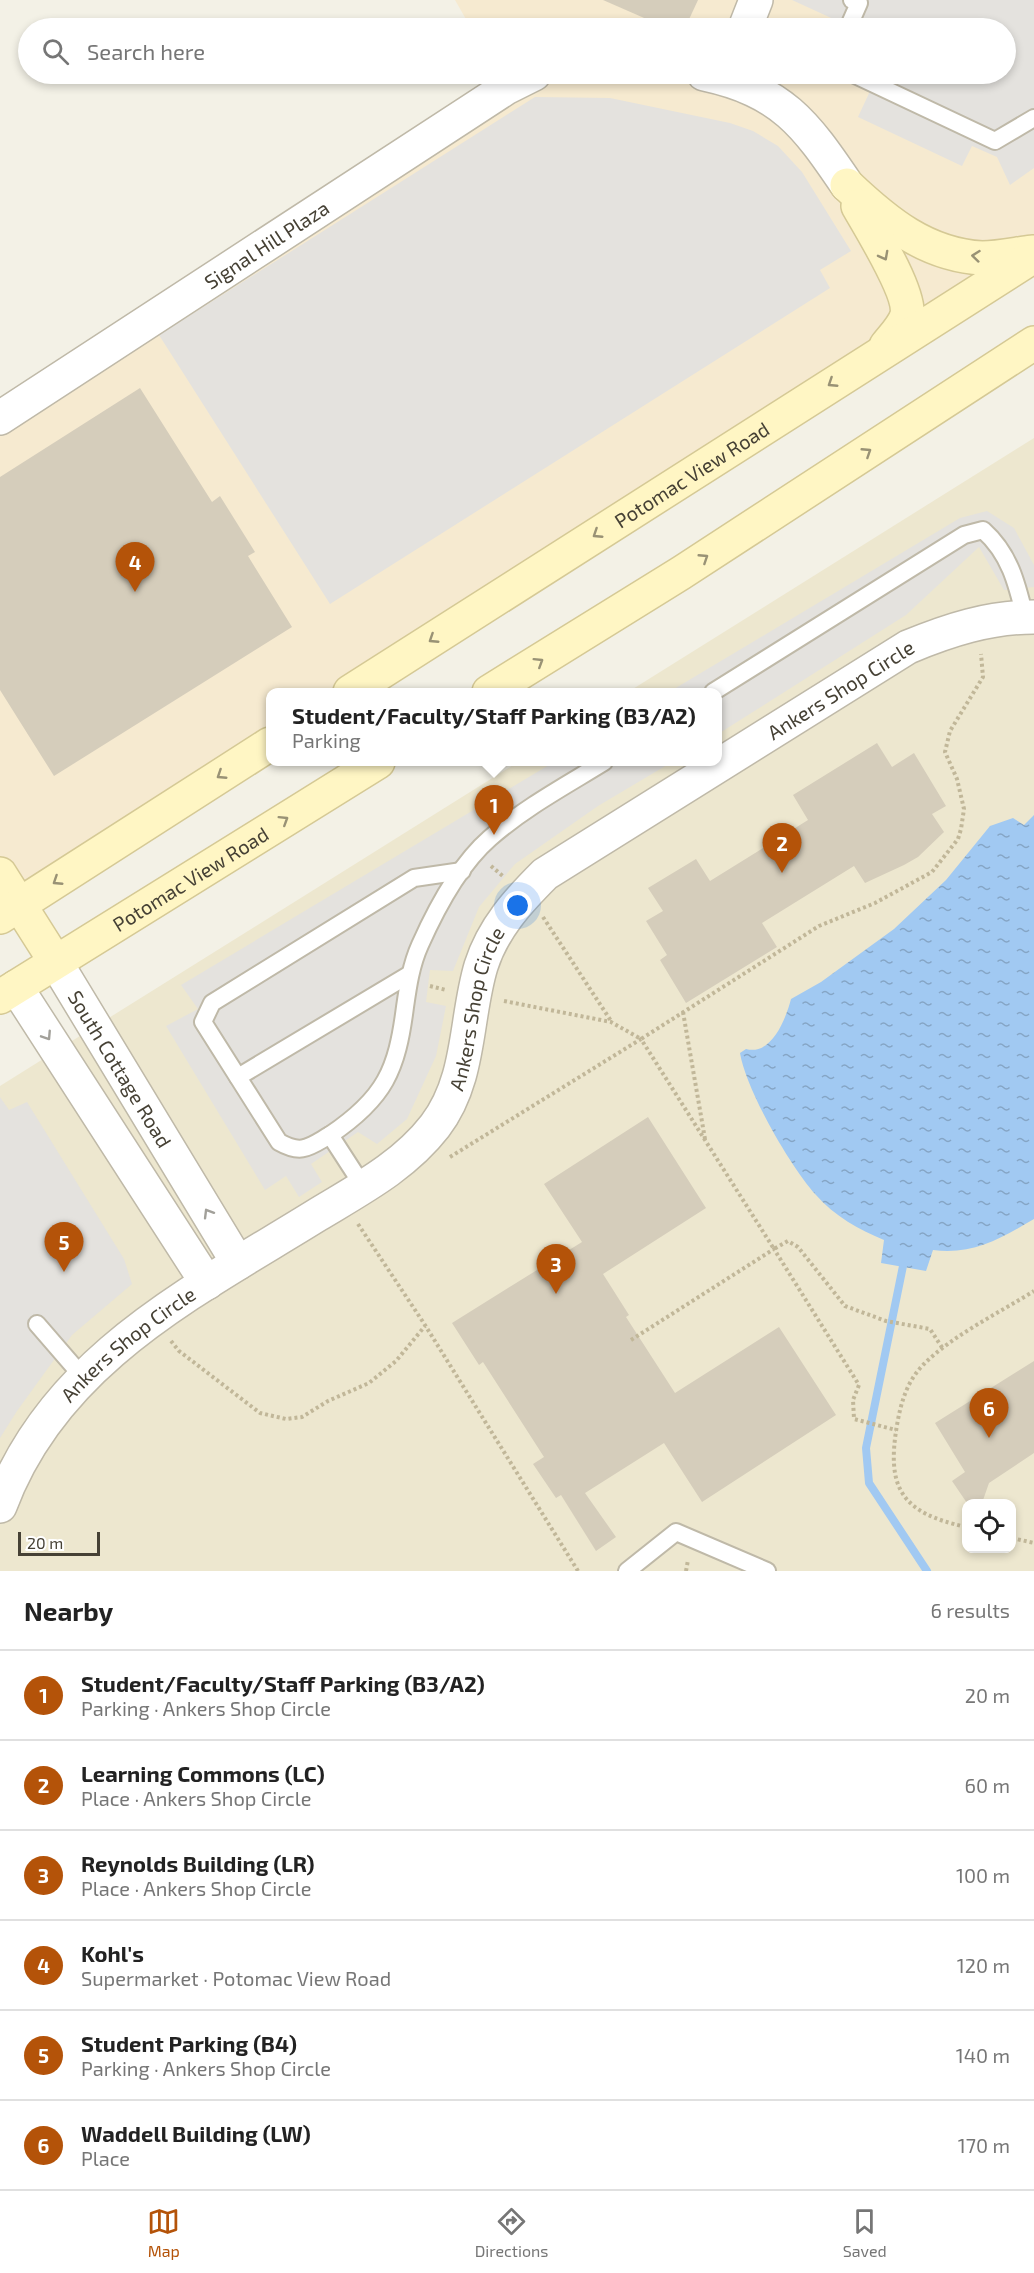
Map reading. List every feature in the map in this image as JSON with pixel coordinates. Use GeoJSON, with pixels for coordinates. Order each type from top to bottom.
{"type":"FeatureCollection","features":[{"type":"Feature","properties":{"kind":"main road"},"geometry":{"type":"LineString","coordinates":[[848,185],[893,226],[924,244],[953,254],[983,258],[1034,254]]}},
{"type":"Feature","properties":{"kind":"main road"},"geometry":{"type":"LineString","coordinates":[[848,185],[902,289],[907,306],[906,316],[901,326],[881,352]]}},
{"type":"Feature","properties":{"kind":"main road","name":"Potomac View Road"},"geometry":{"type":"LineString","coordinates":[[358,688],[1034,254]]}},
{"type":"Feature","properties":{"kind":"main road"},"geometry":{"type":"LineString","coordinates":[[497,688],[681,573],[1034,343]]}},
{"type":"Feature","properties":{"kind":"main road"},"geometry":{"type":"LineString","coordinates":[[10,911],[266,747]]}},
{"type":"Feature","properties":{"kind":"main road","name":"Potomac View Road"},"geometry":{"type":"LineString","coordinates":[[5,982],[55,961],[372,766]]}},
{"type":"Feature","properties":{"kind":"main road","name":"South Cottage Road"},"geometry":{"type":"LineString","coordinates":[[0,874],[10,911],[55,961]]}},
{"type":"Feature","properties":{"kind":"street"},"geometry":{"type":"LineString","coordinates":[[749,18],[756,0]]}},
{"type":"Feature","properties":{"kind":"street","name":"Signal Hill Plaza"},"geometry":{"type":"LineString","coordinates":[[0,418],[516,84]]}},
{"type":"Feature","properties":{"kind":"street"},"geometry":{"type":"LineString","coordinates":[[744,84],[789,111],[812,133],[848,185]]}},
{"type":"Feature","properties":{"kind":"street","name":"Ankers Shop Circle"},"geometry":{"type":"LineString","coordinates":[[722,763],[908,647],[943,632],[976,624],[1029,617]]}},
{"type":"Feature","properties":{"kind":"street","name":"Ankers Shop Circle"},"geometry":{"type":"LineString","coordinates":[[0,1506],[26,1452],[62,1399],[82,1376],[154,1317],[398,1165],[436,1125],[456,1088],[466,1050],[481,966],[490,944],[514,905],[545,874],[718,766]]}},
{"type":"Feature","properties":{"kind":"street","name":"South Cottage Road"},"geometry":{"type":"LineString","coordinates":[[55,961],[238,1263]]}},
{"type":"Feature","properties":{"kind":"street","name":"South Cottage Road"},"geometry":{"type":"LineString","coordinates":[[5,982],[207,1283]]}},
{"type":"Feature","properties":{"kind":"lane"},"geometry":{"type":"LineString","coordinates":[[852,0],[859,3],[852,18]]}},
{"type":"Feature","properties":{"kind":"lane"},"geometry":{"type":"LineString","coordinates":[[874,84],[995,141],[1034,118]]}},
{"type":"Feature","properties":{"kind":"lane"},"geometry":{"type":"LineString","coordinates":[[721,688],[964,535],[983,530],[995,541],[1016,579],[1029,617]]}},
{"type":"Feature","properties":{"kind":"lane"},"geometry":{"type":"LineString","coordinates":[[462,871],[414,878],[213,1003],[203,1022],[279,1142],[291,1149],[304,1150],[354,1119],[375,1096],[392,1072],[400,1047],[410,974],[419,946],[462,871],[488,840],[530,808],[598,766]]}},
{"type":"Feature","properties":{"kind":"lane"},"geometry":{"type":"LineString","coordinates":[[238,1077],[410,974]]}},
{"type":"Feature","properties":{"kind":"lane"},"geometry":{"type":"LineString","coordinates":[[330,1135],[363,1186]]}},
{"type":"Feature","properties":{"kind":"lane"},"geometry":{"type":"LineString","coordinates":[[37,1324],[82,1376]]}},
{"type":"Feature","properties":{"kind":"lane"},"geometry":{"type":"LineString","coordinates":[[627,1571],[676,1532],[767,1571]]}},
{"type":"Feature","properties":{"kind":"path"},"geometry":{"type":"LineString","coordinates":[[448,1151],[444,1160],[819,926],[875,903],[932,872],[958,839],[964,809],[957,780],[945,752],[950,731],[984,677],[984,663],[978,644]]}},
{"type":"Feature","properties":{"kind":"path"},"geometry":{"type":"LineString","coordinates":[[488,862],[504,877]]}},
{"type":"Feature","properties":{"kind":"path"},"geometry":{"type":"LineString","coordinates":[[539,910],[611,1022]]}},
{"type":"Feature","properties":{"kind":"path"},"geometry":{"type":"LineString","coordinates":[[494,999],[611,1022],[640,1039],[859,1385],[853,1401],[854,1419],[896,1430]]}},
{"type":"Feature","properties":{"kind":"path"},"geometry":{"type":"LineString","coordinates":[[683,1012],[705,1142]]}},
{"type":"Feature","properties":{"kind":"path"},"geometry":{"type":"LineString","coordinates":[[354,1218],[425,1326],[578,1571]]}},
{"type":"Feature","properties":{"kind":"path"},"geometry":{"type":"LineString","coordinates":[[631,1340],[788,1241],[798,1247],[845,1306],[886,1321],[930,1329],[943,1349]]}},
{"type":"Feature","properties":{"kind":"path"},"geometry":{"type":"LineString","coordinates":[[962,1526],[943,1522],[925,1513],[910,1503],[897,1486],[892,1470],[901,1401],[906,1388],[924,1365],[943,1349],[1034,1291]]}},
{"type":"Feature","properties":{"kind":"path"},"geometry":{"type":"LineString","coordinates":[[165,1333],[179,1351],[260,1413],[286,1419],[302,1417],[328,1401],[369,1383],[396,1361],[425,1326]]}},
{"type":"Feature","properties":{"kind":"path"},"geometry":{"type":"LineString","coordinates":[[1016,1539],[1034,1543]]}},
{"type":"Feature","properties":{"kind":"shaded area"},"geometry":{"type":"Polygon","coordinates":[[[455,0],[1034,0],[1034,256],[356,688],[266,688],[266,747],[19,905],[0,874],[0,418],[506,88],[504,84],[1016,84],[1016,18],[465,18],[455,0]]]}},
{"type":"Feature","properties":{"kind":"shaded area"},"geometry":{"type":"Polygon","coordinates":[[[792,0],[1034,0],[1034,168],[1010,185],[997,157],[972,146],[962,166],[858,117],[873,84],[1016,84],[1016,18],[831,18],[792,0]]]}},
{"type":"Feature","properties":{"kind":"shaded area"},"geometry":{"type":"Polygon","coordinates":[[[535,97],[610,98],[730,123],[753,131],[778,146],[802,172],[851,251],[820,270],[830,288],[330,604],[159,335],[535,97]]]}},
{"type":"Feature","properties":{"kind":"shaded area"},"geometry":{"type":"Polygon","coordinates":[[[1034,438],[1034,1571],[0,1571],[0,1086],[512,766],[722,766],[722,688],[634,688],[1034,438]]]}},
{"type":"Feature","properties":{"kind":"shaded area"},"geometry":{"type":"Polygon","coordinates":[[[987,511],[1014,528],[1034,565],[1034,587],[1004,590],[979,547],[906,615],[722,731],[722,688],[676,688],[960,518],[987,511]]]}},
{"type":"Feature","properties":{"kind":"shaded area"},"geometry":{"type":"Polygon","coordinates":[[[547,766],[665,766],[598,806],[515,864],[479,907],[453,971],[430,970],[426,1002],[446,1006],[436,1056],[407,1119],[377,1144],[358,1132],[311,1164],[322,1182],[299,1197],[286,1176],[265,1190],[166,1026],[198,1009],[181,985],[547,766]]]}},
{"type":"Feature","properties":{"kind":"shaded area"},"geometry":{"type":"Polygon","coordinates":[[[0,1097],[9,1110],[27,1102],[124,1259],[132,1284],[72,1335],[0,1438],[0,1097]]]}},
{"type":"Feature","properties":{"kind":"water"},"geometry":{"type":"Polygon","coordinates":[[[1034,815],[1034,1219],[998,1239],[974,1248],[933,1250],[926,1271],[881,1263],[884,1240],[839,1216],[816,1195],[794,1166],[760,1107],[744,1069],[740,1053],[746,1049],[755,1050],[763,1047],[770,1041],[786,1016],[791,999],[821,982],[894,929],[946,880],[990,826],[1013,818],[1024,825],[1034,815]]]}},
{"type":"Feature","properties":{"kind":"building"},"geometry":{"type":"Polygon","coordinates":[[[603,0],[698,0],[690,18],[644,18],[603,0]]]}},
{"type":"Feature","properties":{"kind":"building"},"geometry":{"type":"Polygon","coordinates":[[[140,388],[212,502],[220,496],[255,552],[248,556],[292,627],[54,776],[0,690],[0,477],[140,388]]]}},
{"type":"Feature","properties":{"kind":"building"},"geometry":{"type":"Polygon","coordinates":[[[877,743],[892,767],[914,753],[946,806],[932,814],[944,832],[918,857],[904,865],[865,883],[854,866],[762,923],[777,947],[686,1003],[660,960],[667,955],[646,921],[663,911],[648,888],[696,859],[710,881],[808,820],[793,795],[877,743]]]}},
{"type":"Feature","properties":{"kind":"building"},"geometry":{"type":"Polygon","coordinates":[[[648,1117],[706,1208],[603,1274],[629,1315],[626,1317],[675,1393],[779,1327],[836,1415],[702,1502],[664,1443],[585,1493],[616,1537],[596,1551],[561,1495],[556,1498],[533,1464],[544,1457],[483,1362],[479,1365],[452,1323],[582,1242],[544,1184],[648,1117]]]}},
{"type":"Feature","properties":{"kind":"building"},"geometry":{"type":"Polygon","coordinates":[[[1034,1361],[1034,1453],[989,1483],[983,1499],[964,1499],[952,1481],[965,1472],[935,1423],[1034,1361]]]}},
{"type":"Feature","properties":{"kind":"waterway"},"geometry":{"type":"LineString","coordinates":[[903,1266],[866,1448],[869,1483],[927,1571]]}},
{"type":"Feature","properties":{"kind":"place","name":"Kohl's"},"geometry":{"type":"Point","coordinates":[135,592]}},
{"type":"Feature","properties":{"kind":"place","name":"Student/Faculty/Staff Parking (B3/A2)"},"geometry":{"type":"Point","coordinates":[494,835]}},
{"type":"Feature","properties":{"kind":"place","name":"Learning Commons (LC)"},"geometry":{"type":"Point","coordinates":[782,873]}},
{"type":"Feature","properties":{"kind":"place","name":"Student Parking (B4)"},"geometry":{"type":"Point","coordinates":[64,1272]}},
{"type":"Feature","properties":{"kind":"place","name":"Reynolds Building (LR)"},"geometry":{"type":"Point","coordinates":[556,1294]}},
{"type":"Feature","properties":{"kind":"place","name":"Waddell Building (LW)"},"geometry":{"type":"Point","coordinates":[989,1438]}}]}
